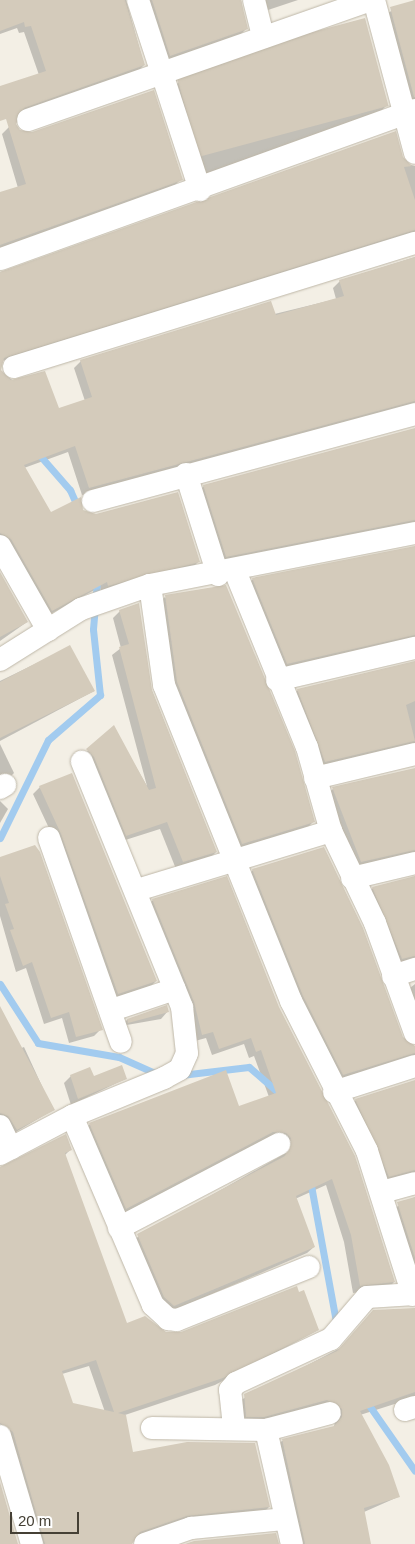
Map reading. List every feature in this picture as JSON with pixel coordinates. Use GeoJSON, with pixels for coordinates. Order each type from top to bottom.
{"type":"FeatureCollection","features":[{"type":"Feature","properties":{"kind":"street"},"geometry":{"type":"LineString","coordinates":[[138,0],[200,190]]}},
{"type":"Feature","properties":{"kind":"street"},"geometry":{"type":"LineString","coordinates":[[254,0],[263,37]]}},
{"type":"Feature","properties":{"kind":"street"},"geometry":{"type":"LineString","coordinates":[[28,120],[161,71],[370,0]]}},
{"type":"Feature","properties":{"kind":"street"},"geometry":{"type":"LineString","coordinates":[[374,0],[409,112],[415,153]]}},
{"type":"Feature","properties":{"kind":"street"},"geometry":{"type":"LineString","coordinates":[[2,259],[200,190],[409,112]]}},
{"type":"Feature","properties":{"kind":"street"},"geometry":{"type":"LineString","coordinates":[[14,367],[415,243]]}},
{"type":"Feature","properties":{"kind":"street"},"geometry":{"type":"LineString","coordinates":[[93,501],[186,474],[415,414]]}},
{"type":"Feature","properties":{"kind":"street"},"geometry":{"type":"LineString","coordinates":[[186,474],[226,573],[277,680],[315,778],[331,831],[375,923],[415,1033]]}},
{"type":"Feature","properties":{"kind":"street"},"geometry":{"type":"LineString","coordinates":[[0,660],[81,609],[150,585],[226,573],[415,533]]}},
{"type":"Feature","properties":{"kind":"street"},"geometry":{"type":"LineString","coordinates":[[0,546],[48,630]]}},
{"type":"Feature","properties":{"kind":"street"},"geometry":{"type":"LineString","coordinates":[[150,585],[164,685],[234,862],[334,1092],[350,1116],[382,1192],[414,1294],[367,1297],[351,1318],[331,1339],[236,1383],[230,1390],[234,1427]]}},
{"type":"Feature","properties":{"kind":"street"},"geometry":{"type":"LineString","coordinates":[[277,680],[415,648]]}},
{"type":"Feature","properties":{"kind":"street"},"geometry":{"type":"LineString","coordinates":[[315,778],[415,754]]}},
{"type":"Feature","properties":{"kind":"street"},"geometry":{"type":"LineString","coordinates":[[0,1126],[5,1152],[72,1116],[164,1078],[180,1069],[187,1053],[182,1007],[138,890],[82,762]]}},
{"type":"Feature","properties":{"kind":"street"},"geometry":{"type":"LineString","coordinates":[[138,890],[331,831]]}},
{"type":"Feature","properties":{"kind":"street"},"geometry":{"type":"LineString","coordinates":[[49,838],[112,1010],[121,1042]]}},
{"type":"Feature","properties":{"kind":"street"},"geometry":{"type":"LineString","coordinates":[[352,878],[415,862]]}},
{"type":"Feature","properties":{"kind":"street"},"geometry":{"type":"LineString","coordinates":[[393,976],[415,968]]}},
{"type":"Feature","properties":{"kind":"street"},"geometry":{"type":"LineString","coordinates":[[112,1010],[175,989]]}},
{"type":"Feature","properties":{"kind":"street"},"geometry":{"type":"LineString","coordinates":[[334,1092],[415,1066]]}},
{"type":"Feature","properties":{"kind":"street"},"geometry":{"type":"LineString","coordinates":[[72,1116],[153,1305],[168,1319],[177,1320],[308,1267]]}},
{"type":"Feature","properties":{"kind":"street"},"geometry":{"type":"LineString","coordinates":[[119,1228],[279,1144]]}},
{"type":"Feature","properties":{"kind":"street"},"geometry":{"type":"LineString","coordinates":[[382,1192],[415,1184]]}},
{"type":"Feature","properties":{"kind":"street"},"geometry":{"type":"LineString","coordinates":[[152,1428],[234,1427],[266,1430],[330,1413]]}},
{"type":"Feature","properties":{"kind":"street"},"geometry":{"type":"LineString","coordinates":[[266,1430],[284,1519],[292,1544]]}},
{"type":"Feature","properties":{"kind":"street"},"geometry":{"type":"LineString","coordinates":[[0,1436],[32,1544]]}},
{"type":"Feature","properties":{"kind":"street"},"geometry":{"type":"LineString","coordinates":[[145,1544],[191,1528],[284,1519]]}},
{"type":"Feature","properties":{"kind":"building"},"geometry":{"type":"Polygon","coordinates":[[[0,0],[125,0],[145,65],[24,108],[16,124],[20,130],[32,132],[154,90],[183,180],[0,245],[0,192],[26,184],[6,119],[0,121],[0,86],[46,71],[31,26],[25,27],[24,22],[0,31],[0,0]]]}},
{"type":"Feature","properties":{"kind":"building"},"geometry":{"type":"Polygon","coordinates":[[[152,0],[241,0],[248,29],[170,56],[152,0]]]}},
{"type":"Feature","properties":{"kind":"building"},"geometry":{"type":"Polygon","coordinates":[[[415,0],[415,97],[414,97],[390,7],[415,0]]]}},
{"type":"Feature","properties":{"kind":"building"},"geometry":{"type":"Polygon","coordinates":[[[365,18],[389,106],[198,157],[175,69],[365,18]]]}},
{"type":"Feature","properties":{"kind":"building"},"geometry":{"type":"Polygon","coordinates":[[[396,131],[403,157],[412,166],[404,167],[415,200],[415,230],[4,358],[1,370],[11,380],[45,371],[59,408],[92,397],[80,360],[271,301],[276,315],[344,296],[339,280],[415,257],[415,401],[89,488],[75,446],[24,465],[51,512],[81,497],[83,510],[96,514],[178,492],[200,562],[108,586],[107,582],[52,611],[11,539],[0,533],[0,272],[396,131]]]}},
{"type":"Feature","properties":{"kind":"building"},"geometry":{"type":"Polygon","coordinates":[[[415,428],[415,520],[226,557],[203,485],[415,428]]]}},
{"type":"Feature","properties":{"kind":"building"},"geometry":{"type":"Polygon","coordinates":[[[415,546],[415,635],[287,664],[252,578],[415,546]]]}},
{"type":"Feature","properties":{"kind":"building"},"geometry":{"type":"Polygon","coordinates":[[[0,572],[28,622],[0,637],[0,572]]]}},
{"type":"Feature","properties":{"kind":"building"},"geometry":{"type":"Polygon","coordinates":[[[226,585],[295,751],[315,822],[242,844],[177,682],[165,595],[226,585]]]}},
{"type":"Feature","properties":{"kind":"building"},"geometry":{"type":"Polygon","coordinates":[[[139,603],[152,690],[217,852],[183,862],[167,822],[126,836],[94,757],[86,749],[114,725],[149,790],[156,788],[119,647],[129,644],[119,610],[139,603]]]}},
{"type":"Feature","properties":{"kind":"building"},"geometry":{"type":"Polygon","coordinates":[[[70,645],[95,691],[0,738],[0,682],[70,645]]]}},
{"type":"Feature","properties":{"kind":"building"},"geometry":{"type":"Polygon","coordinates":[[[415,661],[415,701],[406,705],[415,741],[325,762],[297,689],[415,661]]]}},
{"type":"Feature","properties":{"kind":"building"},"geometry":{"type":"Polygon","coordinates":[[[415,768],[415,850],[361,862],[332,787],[415,768]]]}},
{"type":"Feature","properties":{"kind":"building"},"geometry":{"type":"Polygon","coordinates":[[[72,773],[157,981],[118,994],[61,834],[39,786],[72,773]]]}},
{"type":"Feature","properties":{"kind":"building"},"geometry":{"type":"Polygon","coordinates":[[[35,845],[40,852],[103,1030],[76,1037],[69,1012],[51,1018],[32,962],[23,966],[10,930],[14,929],[5,904],[9,903],[0,876],[0,857],[35,845]]]}},
{"type":"Feature","properties":{"kind":"building"},"geometry":{"type":"Polygon","coordinates":[[[324,847],[363,928],[403,1037],[415,1046],[415,1053],[343,1075],[303,996],[252,869],[324,847]]]}},
{"type":"Feature","properties":{"kind":"building"},"geometry":{"type":"Polygon","coordinates":[[[227,876],[279,1007],[355,1156],[395,1282],[360,1286],[351,1235],[332,1179],[296,1196],[315,1247],[174,1306],[164,1297],[137,1234],[285,1156],[291,1138],[286,1133],[273,1132],[126,1209],[89,1123],[226,1070],[239,1106],[276,1093],[261,1050],[256,1052],[251,1038],[219,1049],[213,1032],[202,1035],[194,1002],[152,899],[227,876]]]}},
{"type":"Feature","properties":{"kind":"building"},"geometry":{"type":"Polygon","coordinates":[[[415,876],[415,956],[402,959],[372,887],[415,876]]]}},
{"type":"Feature","properties":{"kind":"building"},"geometry":{"type":"Polygon","coordinates":[[[167,1005],[169,1012],[128,1023],[127,1019],[167,1005]]]}},
{"type":"Feature","properties":{"kind":"building"},"geometry":{"type":"Polygon","coordinates":[[[0,1006],[55,1110],[17,1130],[8,1116],[0,1113],[0,1006]]]}},
{"type":"Feature","properties":{"kind":"building"},"geometry":{"type":"Polygon","coordinates":[[[122,1065],[127,1079],[78,1099],[70,1075],[90,1067],[94,1076],[122,1065]]]}},
{"type":"Feature","properties":{"kind":"building"},"geometry":{"type":"Polygon","coordinates":[[[415,1080],[415,1170],[389,1177],[355,1099],[415,1080]]]}},
{"type":"Feature","properties":{"kind":"building"},"geometry":{"type":"Polygon","coordinates":[[[66,1134],[72,1150],[65,1153],[127,1323],[145,1316],[166,1332],[181,1332],[297,1286],[299,1292],[304,1290],[319,1330],[223,1378],[118,1413],[126,1415],[133,1452],[187,1442],[255,1443],[270,1507],[187,1516],[140,1532],[132,1544],[45,1544],[13,1432],[0,1423],[0,1167],[66,1134]],[[96,1360],[62,1371],[73,1403],[114,1412],[96,1360]]]}},
{"type":"Feature","properties":{"kind":"building"},"geometry":{"type":"Polygon","coordinates":[[[415,1197],[415,1258],[397,1202],[415,1197]]]}},
{"type":"Feature","properties":{"kind":"building"},"geometry":{"type":"Polygon","coordinates":[[[415,1308],[415,1392],[360,1411],[389,1465],[400,1497],[364,1508],[371,1544],[305,1544],[282,1439],[334,1426],[342,1417],[342,1409],[327,1400],[264,1417],[246,1417],[244,1394],[337,1351],[373,1310],[415,1308]]]}},
{"type":"Feature","properties":{"kind":"building"},"geometry":{"type":"Polygon","coordinates":[[[0,1482],[18,1544],[0,1544],[0,1482]]]}},
{"type":"Feature","properties":{"kind":"building"},"geometry":{"type":"Polygon","coordinates":[[[276,1533],[279,1544],[185,1544],[194,1541],[276,1533]]]}},
{"type":"Feature","properties":{"kind":"waterway"},"geometry":{"type":"LineString","coordinates":[[36,451],[70,490],[78,508]]}},
{"type":"Feature","properties":{"kind":"waterway"},"geometry":{"type":"LineString","coordinates":[[0,838],[48,740],[100,695],[93,629],[97,581]]}},
{"type":"Feature","properties":{"kind":"waterway"},"geometry":{"type":"LineString","coordinates":[[0,984],[38,1043],[119,1057],[155,1073]]}},
{"type":"Feature","properties":{"kind":"waterway"},"geometry":{"type":"LineString","coordinates":[[181,1075],[249,1067],[279,1093]]}},
{"type":"Feature","properties":{"kind":"waterway"},"geometry":{"type":"LineString","coordinates":[[310,1180],[337,1327]]}},
{"type":"Feature","properties":{"kind":"waterway"},"geometry":{"type":"LineString","coordinates":[[366,1401],[415,1471]]}}]}
